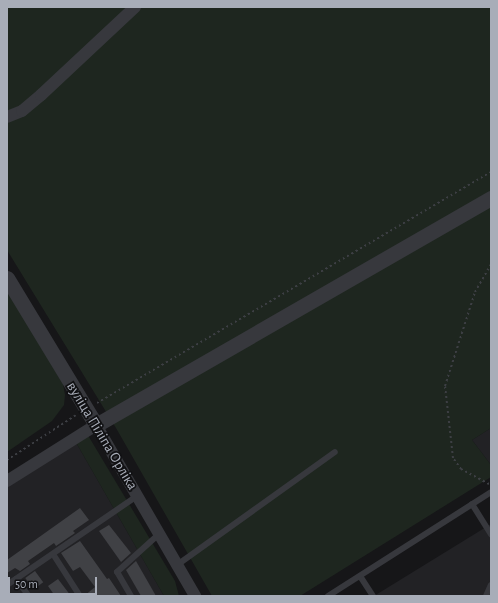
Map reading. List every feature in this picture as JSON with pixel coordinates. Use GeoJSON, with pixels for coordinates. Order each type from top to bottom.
{"type":"FeatureCollection","features":[{"type":"Feature","properties":{"kind":"street"},"geometry":{"type":"LineString","coordinates":[[7,117],[22,111],[41,96],[135,7]]}},
{"type":"Feature","properties":{"kind":"street"},"geometry":{"type":"LineString","coordinates":[[7,481],[96,426],[491,198]]}},
{"type":"Feature","properties":{"kind":"street","name":"вуліца Піліпа Орліка"},"geometry":{"type":"LineString","coordinates":[[7,278],[86,409],[195,596]]}},
{"type":"Feature","properties":{"kind":"lane"},"geometry":{"type":"LineString","coordinates":[[177,566],[335,452]]}},
{"type":"Feature","properties":{"kind":"lane"},"geometry":{"type":"LineString","coordinates":[[328,596],[491,492]]}},
{"type":"Feature","properties":{"kind":"lane"},"geometry":{"type":"LineString","coordinates":[[7,585],[137,496]]}},
{"type":"Feature","properties":{"kind":"lane"},"geometry":{"type":"LineString","coordinates":[[472,504],[491,534]]}},
{"type":"Feature","properties":{"kind":"lane"},"geometry":{"type":"LineString","coordinates":[[132,596],[117,572],[159,534]]}},
{"type":"Feature","properties":{"kind":"lane"},"geometry":{"type":"LineString","coordinates":[[53,554],[80,596]]}},
{"type":"Feature","properties":{"kind":"lane"},"geometry":{"type":"LineString","coordinates":[[360,576],[373,596]]}},
{"type":"Feature","properties":{"kind":"lane"},"geometry":{"type":"LineString","coordinates":[[16,579],[28,596]]}},
{"type":"Feature","properties":{"kind":"lane"},"geometry":{"type":"LineString","coordinates":[[486,596],[491,585]]}},
{"type":"Feature","properties":{"kind":"path"},"geometry":{"type":"LineString","coordinates":[[7,460],[86,409],[491,172]]}},
{"type":"Feature","properties":{"kind":"path"},"geometry":{"type":"LineString","coordinates":[[491,264],[475,292],[445,386],[453,458],[461,469],[491,485]]}},
{"type":"Feature","properties":{"kind":"shaded area"},"geometry":{"type":"Polygon","coordinates":[[[7,7],[491,7],[491,428],[472,440],[491,465],[491,477],[300,596],[212,596],[116,428],[7,250],[7,7]]]}},
{"type":"Feature","properties":{"kind":"shaded area"},"geometry":{"type":"Polygon","coordinates":[[[7,290],[63,384],[65,395],[64,405],[52,421],[7,452],[7,290]]]}},
{"type":"Feature","properties":{"kind":"shaded area"},"geometry":{"type":"Polygon","coordinates":[[[491,428],[491,465],[472,440],[491,428]]]}},
{"type":"Feature","properties":{"kind":"shaded area"},"geometry":{"type":"Polygon","coordinates":[[[86,432],[175,581],[179,596],[164,596],[74,439],[86,432]]]}},
{"type":"Feature","properties":{"kind":"shaded area"},"geometry":{"type":"Polygon","coordinates":[[[74,439],[164,596],[7,596],[7,481],[74,439]]]}},
{"type":"Feature","properties":{"kind":"shaded area"},"geometry":{"type":"Polygon","coordinates":[[[491,524],[491,596],[374,596],[491,524]]]}},
{"type":"Feature","properties":{"kind":"building"},"geometry":{"type":"Polygon","coordinates":[[[80,508],[89,520],[73,531],[75,533],[56,546],[54,543],[28,561],[30,564],[20,571],[15,568],[7,573],[7,560],[80,508]]]}},
{"type":"Feature","properties":{"kind":"building"},"geometry":{"type":"Polygon","coordinates":[[[109,525],[131,553],[121,562],[99,531],[109,525]]]}},
{"type":"Feature","properties":{"kind":"building"},"geometry":{"type":"Polygon","coordinates":[[[80,541],[121,596],[84,596],[95,587],[80,567],[73,571],[61,553],[80,541]]]}},
{"type":"Feature","properties":{"kind":"building"},"geometry":{"type":"Polygon","coordinates":[[[136,561],[156,596],[141,596],[126,570],[136,561]]]}},
{"type":"Feature","properties":{"kind":"building"},"geometry":{"type":"Polygon","coordinates":[[[35,571],[43,582],[34,589],[25,578],[35,571]]]}},
{"type":"Feature","properties":{"kind":"building"},"geometry":{"type":"Polygon","coordinates":[[[58,579],[71,596],[55,596],[48,586],[58,579]]]}}]}
